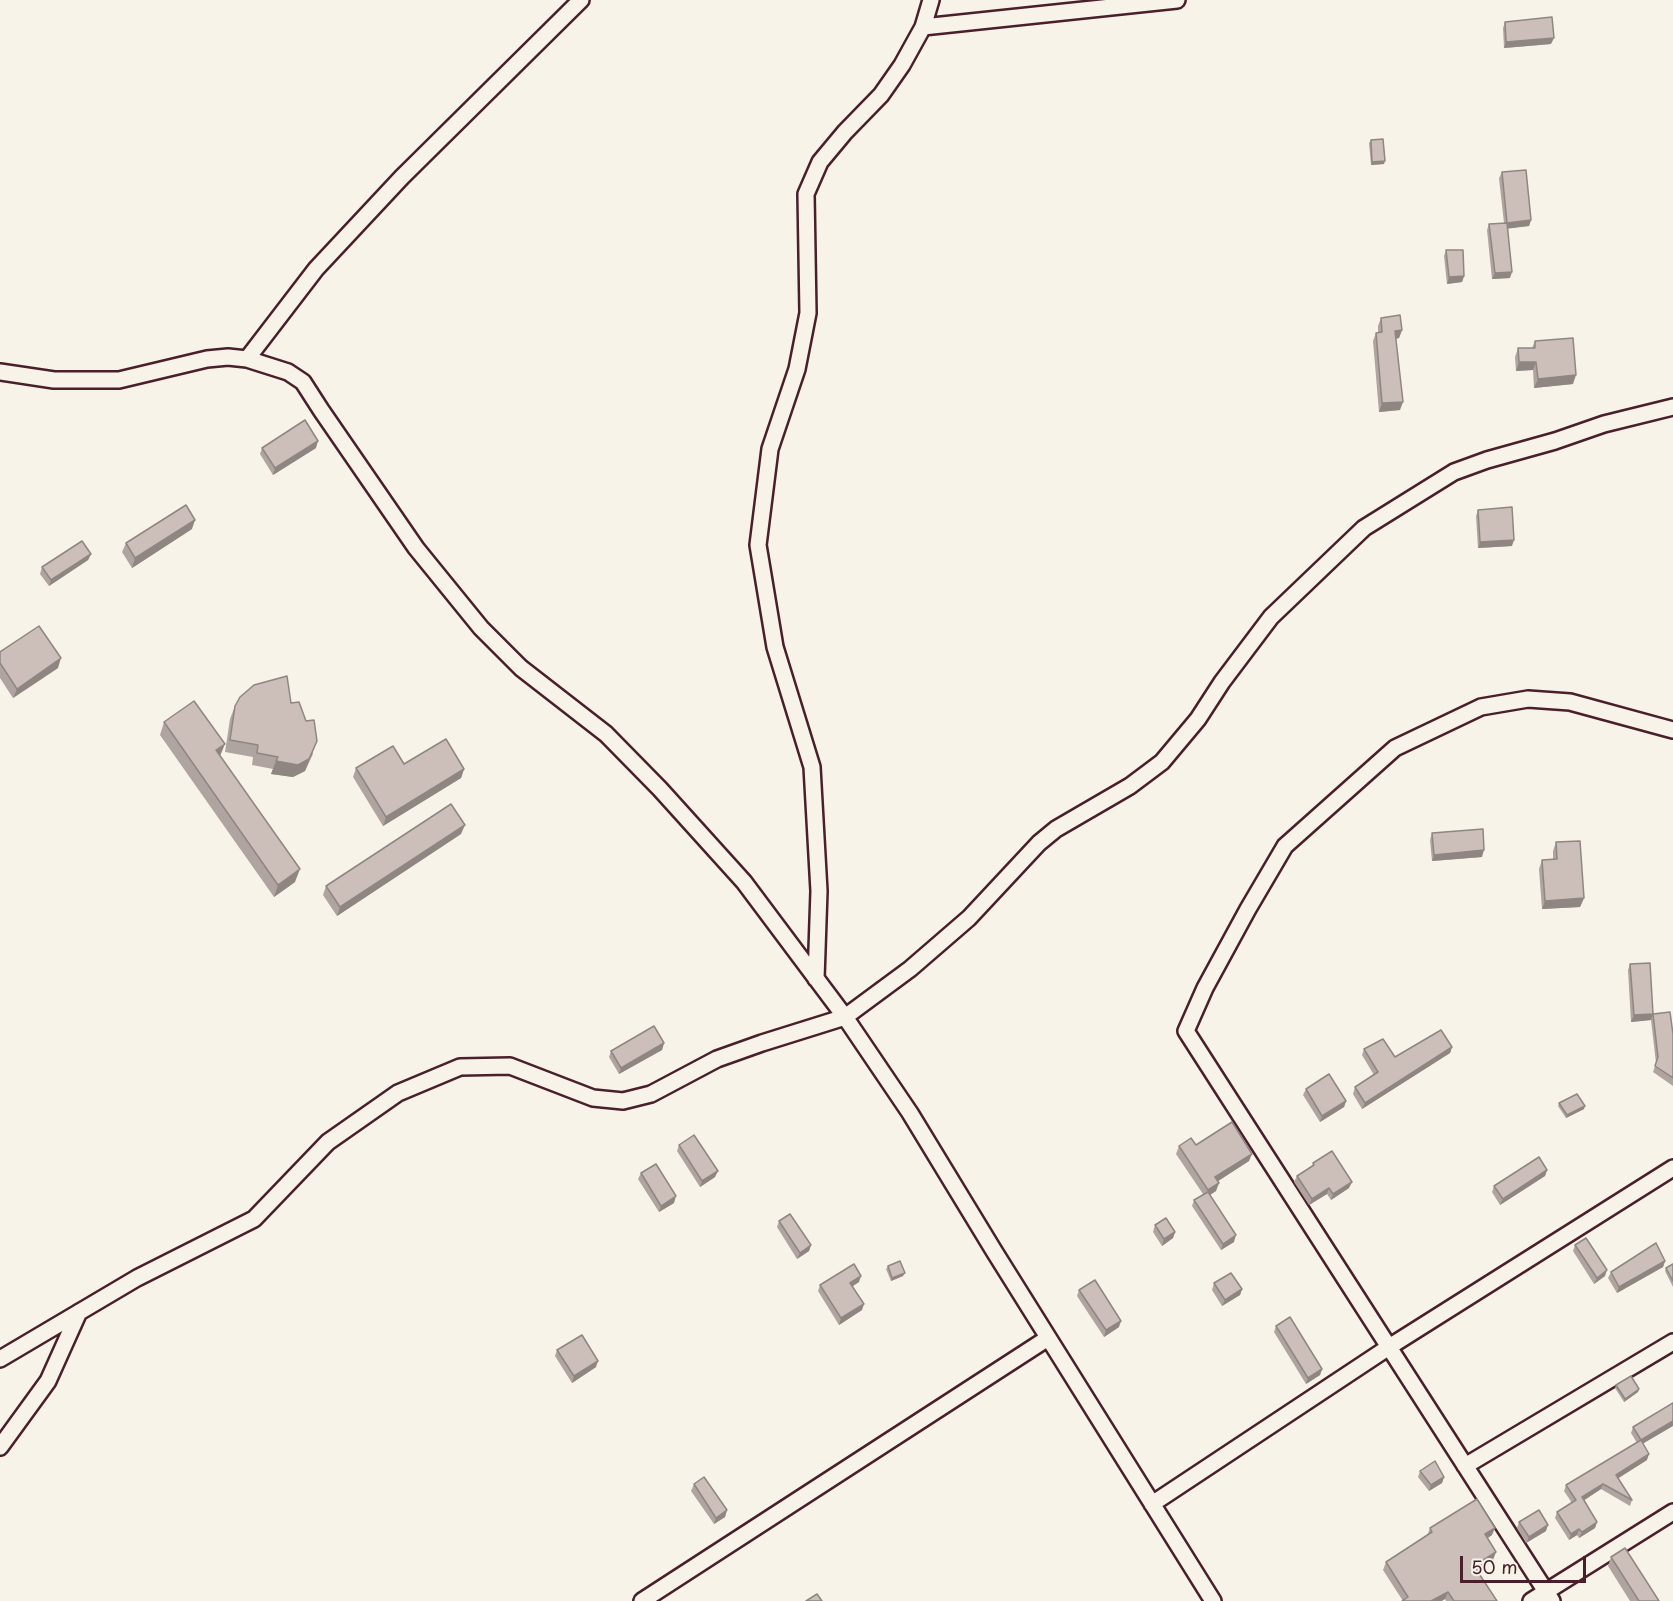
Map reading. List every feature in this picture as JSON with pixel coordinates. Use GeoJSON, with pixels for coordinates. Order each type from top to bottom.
{"type":"FeatureCollection","features":[{"type":"Feature","properties":{"kind":"street"},"geometry":{"type":"LineString","coordinates":[[247,359],[324,261],[402,177],[581,0]]}},
{"type":"Feature","properties":{"kind":"street"},"geometry":{"type":"LineString","coordinates":[[816,979],[819,891],[812,767],[775,647],[758,545],[770,449],[797,369],[808,313],[806,194],[820,162],[881,95],[902,65],[923,27],[930,0]]}},
{"type":"Feature","properties":{"kind":"street"},"geometry":{"type":"LineString","coordinates":[[923,27],[1177,0]]}},
{"type":"Feature","properties":{"kind":"street"},"geometry":{"type":"LineString","coordinates":[[0,372],[54,380],[118,380],[207,359],[228,357],[247,359],[288,372],[303,382],[416,548],[481,628],[521,668],[606,734],[660,789],[744,882],[845,1017],[910,1113],[1213,1601]]}},
{"type":"Feature","properties":{"kind":"street"},"geometry":{"type":"LineString","coordinates":[[0,1359],[137,1278],[254,1219],[328,1142],[398,1093],[460,1067],[510,1066],[593,1098],[623,1101],[651,1094],[717,1059],[845,1017],[910,969],[969,918],[1039,843],[1056,829],[1130,786],[1162,762],[1198,719],[1222,681],[1271,617],[1364,528],[1454,472],[1555,441],[1604,423],[1673,407]]}},
{"type":"Feature","properties":{"kind":"street"},"geometry":{"type":"LineString","coordinates":[[1549,1596],[1186,1031],[1205,988],[1286,846],[1395,748],[1481,707],[1528,699],[1570,702],[1673,730]]}},
{"type":"Feature","properties":{"kind":"street"},"geometry":{"type":"LineString","coordinates":[[1152,1504],[1389,1347],[1673,1168]]}},
{"type":"Feature","properties":{"kind":"street"},"geometry":{"type":"LineString","coordinates":[[0,1448],[48,1381],[79,1312]]}},
{"type":"Feature","properties":{"kind":"street"},"geometry":{"type":"LineString","coordinates":[[642,1601],[1048,1338]]}},
{"type":"Feature","properties":{"kind":"street"},"geometry":{"type":"LineString","coordinates":[[1465,1466],[1673,1342]]}},
{"type":"Feature","properties":{"kind":"street"},"geometry":{"type":"LineString","coordinates":[[1531,1601],[1549,1596],[1670,1520]]}},
{"type":"Feature","properties":{"kind":"building"},"geometry":{"type":"Polygon","coordinates":[[[1552,17],[1554,38],[1506,42],[1505,22],[1552,17]]]}},
{"type":"Feature","properties":{"kind":"building"},"geometry":{"type":"Polygon","coordinates":[[[1383,139],[1385,161],[1372,162],[1371,140],[1383,139]]]}},
{"type":"Feature","properties":{"kind":"building"},"geometry":{"type":"Polygon","coordinates":[[[1526,170],[1531,220],[1507,223],[1502,172],[1526,170]]]}},
{"type":"Feature","properties":{"kind":"building"},"geometry":{"type":"Polygon","coordinates":[[[1507,223],[1512,272],[1495,273],[1489,224],[1507,223]]]}},
{"type":"Feature","properties":{"kind":"building"},"geometry":{"type":"Polygon","coordinates":[[[1446,250],[1463,250],[1464,276],[1449,277],[1446,250]]]}},
{"type":"Feature","properties":{"kind":"building"},"geometry":{"type":"Polygon","coordinates":[[[1400,315],[1402,330],[1395,331],[1403,402],[1382,403],[1376,333],[1382,332],[1381,318],[1400,315]]]}},
{"type":"Feature","properties":{"kind":"building"},"geometry":{"type":"Polygon","coordinates":[[[1573,338],[1576,375],[1538,379],[1536,362],[1519,362],[1518,348],[1535,348],[1535,341],[1573,338]]]}},
{"type":"Feature","properties":{"kind":"building"},"geometry":{"type":"Polygon","coordinates":[[[305,420],[318,441],[275,468],[262,448],[305,420]]]}},
{"type":"Feature","properties":{"kind":"building"},"geometry":{"type":"Polygon","coordinates":[[[186,505],[195,520],[135,558],[126,543],[186,505]]]}},
{"type":"Feature","properties":{"kind":"building"},"geometry":{"type":"Polygon","coordinates":[[[1512,507],[1514,540],[1480,542],[1478,510],[1512,507]]]}},
{"type":"Feature","properties":{"kind":"building"},"geometry":{"type":"Polygon","coordinates":[[[82,541],[91,554],[51,580],[42,567],[82,541]]]}},
{"type":"Feature","properties":{"kind":"building"},"geometry":{"type":"Polygon","coordinates":[[[39,626],[61,658],[17,689],[0,663],[0,652],[39,626]]]}},
{"type":"Feature","properties":{"kind":"building"},"geometry":{"type":"Polygon","coordinates":[[[287,676],[291,703],[299,702],[306,721],[314,720],[317,741],[309,759],[298,765],[276,761],[278,757],[257,753],[258,745],[230,740],[235,706],[240,697],[254,685],[287,676]]]}},
{"type":"Feature","properties":{"kind":"building"},"geometry":{"type":"Polygon","coordinates":[[[194,701],[225,744],[216,750],[300,869],[278,885],[164,722],[194,701]]]}},
{"type":"Feature","properties":{"kind":"building"},"geometry":{"type":"Polygon","coordinates":[[[446,739],[464,769],[386,817],[356,768],[393,746],[404,764],[446,739]]]}},
{"type":"Feature","properties":{"kind":"building"},"geometry":{"type":"Polygon","coordinates":[[[451,804],[465,825],[340,907],[326,886],[451,804]]]}},
{"type":"Feature","properties":{"kind":"building"},"geometry":{"type":"Polygon","coordinates":[[[1483,829],[1484,850],[1434,855],[1432,833],[1483,829]]]}},
{"type":"Feature","properties":{"kind":"building"},"geometry":{"type":"Polygon","coordinates":[[[1580,841],[1584,898],[1545,901],[1542,860],[1557,859],[1556,842],[1580,841]]]}},
{"type":"Feature","properties":{"kind":"building"},"geometry":{"type":"Polygon","coordinates":[[[1650,963],[1653,1014],[1634,1015],[1630,964],[1650,963]]]}},
{"type":"Feature","properties":{"kind":"building"},"geometry":{"type":"Polygon","coordinates":[[[1670,1012],[1673,1034],[1673,1078],[1655,1066],[1658,1057],[1653,1014],[1670,1012]]]}},
{"type":"Feature","properties":{"kind":"building"},"geometry":{"type":"Polygon","coordinates":[[[654,1026],[664,1043],[621,1068],[611,1051],[654,1026]]]}},
{"type":"Feature","properties":{"kind":"building"},"geometry":{"type":"Polygon","coordinates":[[[1441,1030],[1452,1047],[1365,1103],[1355,1087],[1378,1072],[1364,1049],[1383,1039],[1395,1057],[1441,1030]]]}},
{"type":"Feature","properties":{"kind":"building"},"geometry":{"type":"Polygon","coordinates":[[[1329,1074],[1346,1101],[1322,1116],[1306,1089],[1329,1074]]]}},
{"type":"Feature","properties":{"kind":"building"},"geometry":{"type":"Polygon","coordinates":[[[1577,1094],[1585,1106],[1567,1115],[1559,1103],[1577,1094]]]}},
{"type":"Feature","properties":{"kind":"building"},"geometry":{"type":"Polygon","coordinates":[[[1232,1122],[1252,1154],[1215,1177],[1219,1183],[1208,1190],[1179,1146],[1191,1138],[1196,1145],[1232,1122]]]}},
{"type":"Feature","properties":{"kind":"building"},"geometry":{"type":"Polygon","coordinates":[[[694,1135],[718,1171],[702,1181],[679,1145],[694,1135]]]}},
{"type":"Feature","properties":{"kind":"building"},"geometry":{"type":"Polygon","coordinates":[[[1332,1151],[1352,1182],[1333,1194],[1329,1188],[1312,1199],[1297,1176],[1332,1151]]]}},
{"type":"Feature","properties":{"kind":"building"},"geometry":{"type":"Polygon","coordinates":[[[1539,1157],[1547,1170],[1503,1199],[1494,1186],[1539,1157]]]}},
{"type":"Feature","properties":{"kind":"building"},"geometry":{"type":"Polygon","coordinates":[[[656,1164],[676,1196],[661,1206],[641,1173],[656,1164]]]}},
{"type":"Feature","properties":{"kind":"building"},"geometry":{"type":"Polygon","coordinates":[[[1208,1192],[1236,1235],[1223,1244],[1194,1200],[1208,1192]]]}},
{"type":"Feature","properties":{"kind":"building"},"geometry":{"type":"Polygon","coordinates":[[[790,1214],[811,1245],[800,1253],[779,1221],[790,1214]]]}},
{"type":"Feature","properties":{"kind":"building"},"geometry":{"type":"Polygon","coordinates":[[[1166,1218],[1175,1232],[1164,1239],[1155,1225],[1166,1218]]]}},
{"type":"Feature","properties":{"kind":"building"},"geometry":{"type":"Polygon","coordinates":[[[1586,1238],[1607,1270],[1597,1278],[1575,1245],[1586,1238]]]}},
{"type":"Feature","properties":{"kind":"building"},"geometry":{"type":"Polygon","coordinates":[[[1656,1243],[1665,1261],[1619,1287],[1611,1272],[1656,1243]]]}},
{"type":"Feature","properties":{"kind":"building"},"geometry":{"type":"Polygon","coordinates":[[[900,1261],[905,1273],[892,1278],[888,1266],[900,1261]]]}},
{"type":"Feature","properties":{"kind":"building"},"geometry":{"type":"Polygon","coordinates":[[[854,1264],[861,1276],[850,1283],[864,1304],[841,1318],[820,1285],[854,1264]]]}},
{"type":"Feature","properties":{"kind":"building"},"geometry":{"type":"Polygon","coordinates":[[[1673,1264],[1673,1281],[1666,1268],[1673,1264]]]}},
{"type":"Feature","properties":{"kind":"building"},"geometry":{"type":"Polygon","coordinates":[[[1231,1273],[1242,1289],[1225,1300],[1214,1283],[1231,1273]]]}},
{"type":"Feature","properties":{"kind":"building"},"geometry":{"type":"Polygon","coordinates":[[[1095,1280],[1121,1321],[1106,1330],[1079,1290],[1095,1280]]]}},
{"type":"Feature","properties":{"kind":"building"},"geometry":{"type":"Polygon","coordinates":[[[1290,1317],[1322,1369],[1308,1378],[1276,1326],[1290,1317]]]}},
{"type":"Feature","properties":{"kind":"building"},"geometry":{"type":"Polygon","coordinates":[[[582,1335],[598,1361],[574,1376],[557,1350],[582,1335]]]}},
{"type":"Feature","properties":{"kind":"building"},"geometry":{"type":"Polygon","coordinates":[[[1631,1376],[1639,1389],[1625,1399],[1616,1385],[1631,1376]]]}},
{"type":"Feature","properties":{"kind":"building"},"geometry":{"type":"Polygon","coordinates":[[[1673,1403],[1673,1421],[1641,1440],[1633,1427],[1673,1403]]]}},
{"type":"Feature","properties":{"kind":"building"},"geometry":{"type":"Polygon","coordinates":[[[1641,1440],[1649,1454],[1616,1475],[1632,1500],[1603,1484],[1582,1497],[1597,1522],[1582,1532],[1579,1529],[1571,1534],[1557,1512],[1576,1500],[1566,1485],[1641,1440]]]}},
{"type":"Feature","properties":{"kind":"building"},"geometry":{"type":"Polygon","coordinates":[[[1435,1461],[1444,1477],[1431,1485],[1420,1471],[1435,1461]]]}},
{"type":"Feature","properties":{"kind":"building"},"geometry":{"type":"Polygon","coordinates":[[[704,1477],[727,1510],[716,1518],[694,1484],[704,1477]]]}},
{"type":"Feature","properties":{"kind":"building"},"geometry":{"type":"Polygon","coordinates":[[[1477,1499],[1495,1528],[1485,1534],[1496,1552],[1474,1566],[1497,1601],[1454,1601],[1448,1592],[1431,1601],[1402,1601],[1408,1597],[1386,1562],[1432,1532],[1430,1528],[1477,1499]]]}},
{"type":"Feature","properties":{"kind":"building"},"geometry":{"type":"Polygon","coordinates":[[[1539,1510],[1548,1525],[1529,1537],[1519,1522],[1539,1510]]]}},
{"type":"Feature","properties":{"kind":"building"},"geometry":{"type":"Polygon","coordinates":[[[1625,1548],[1659,1601],[1639,1601],[1611,1557],[1625,1548]]]}},
{"type":"Feature","properties":{"kind":"building"},"geometry":{"type":"Polygon","coordinates":[[[817,1594],[822,1601],[806,1601],[817,1594]]]}}]}
